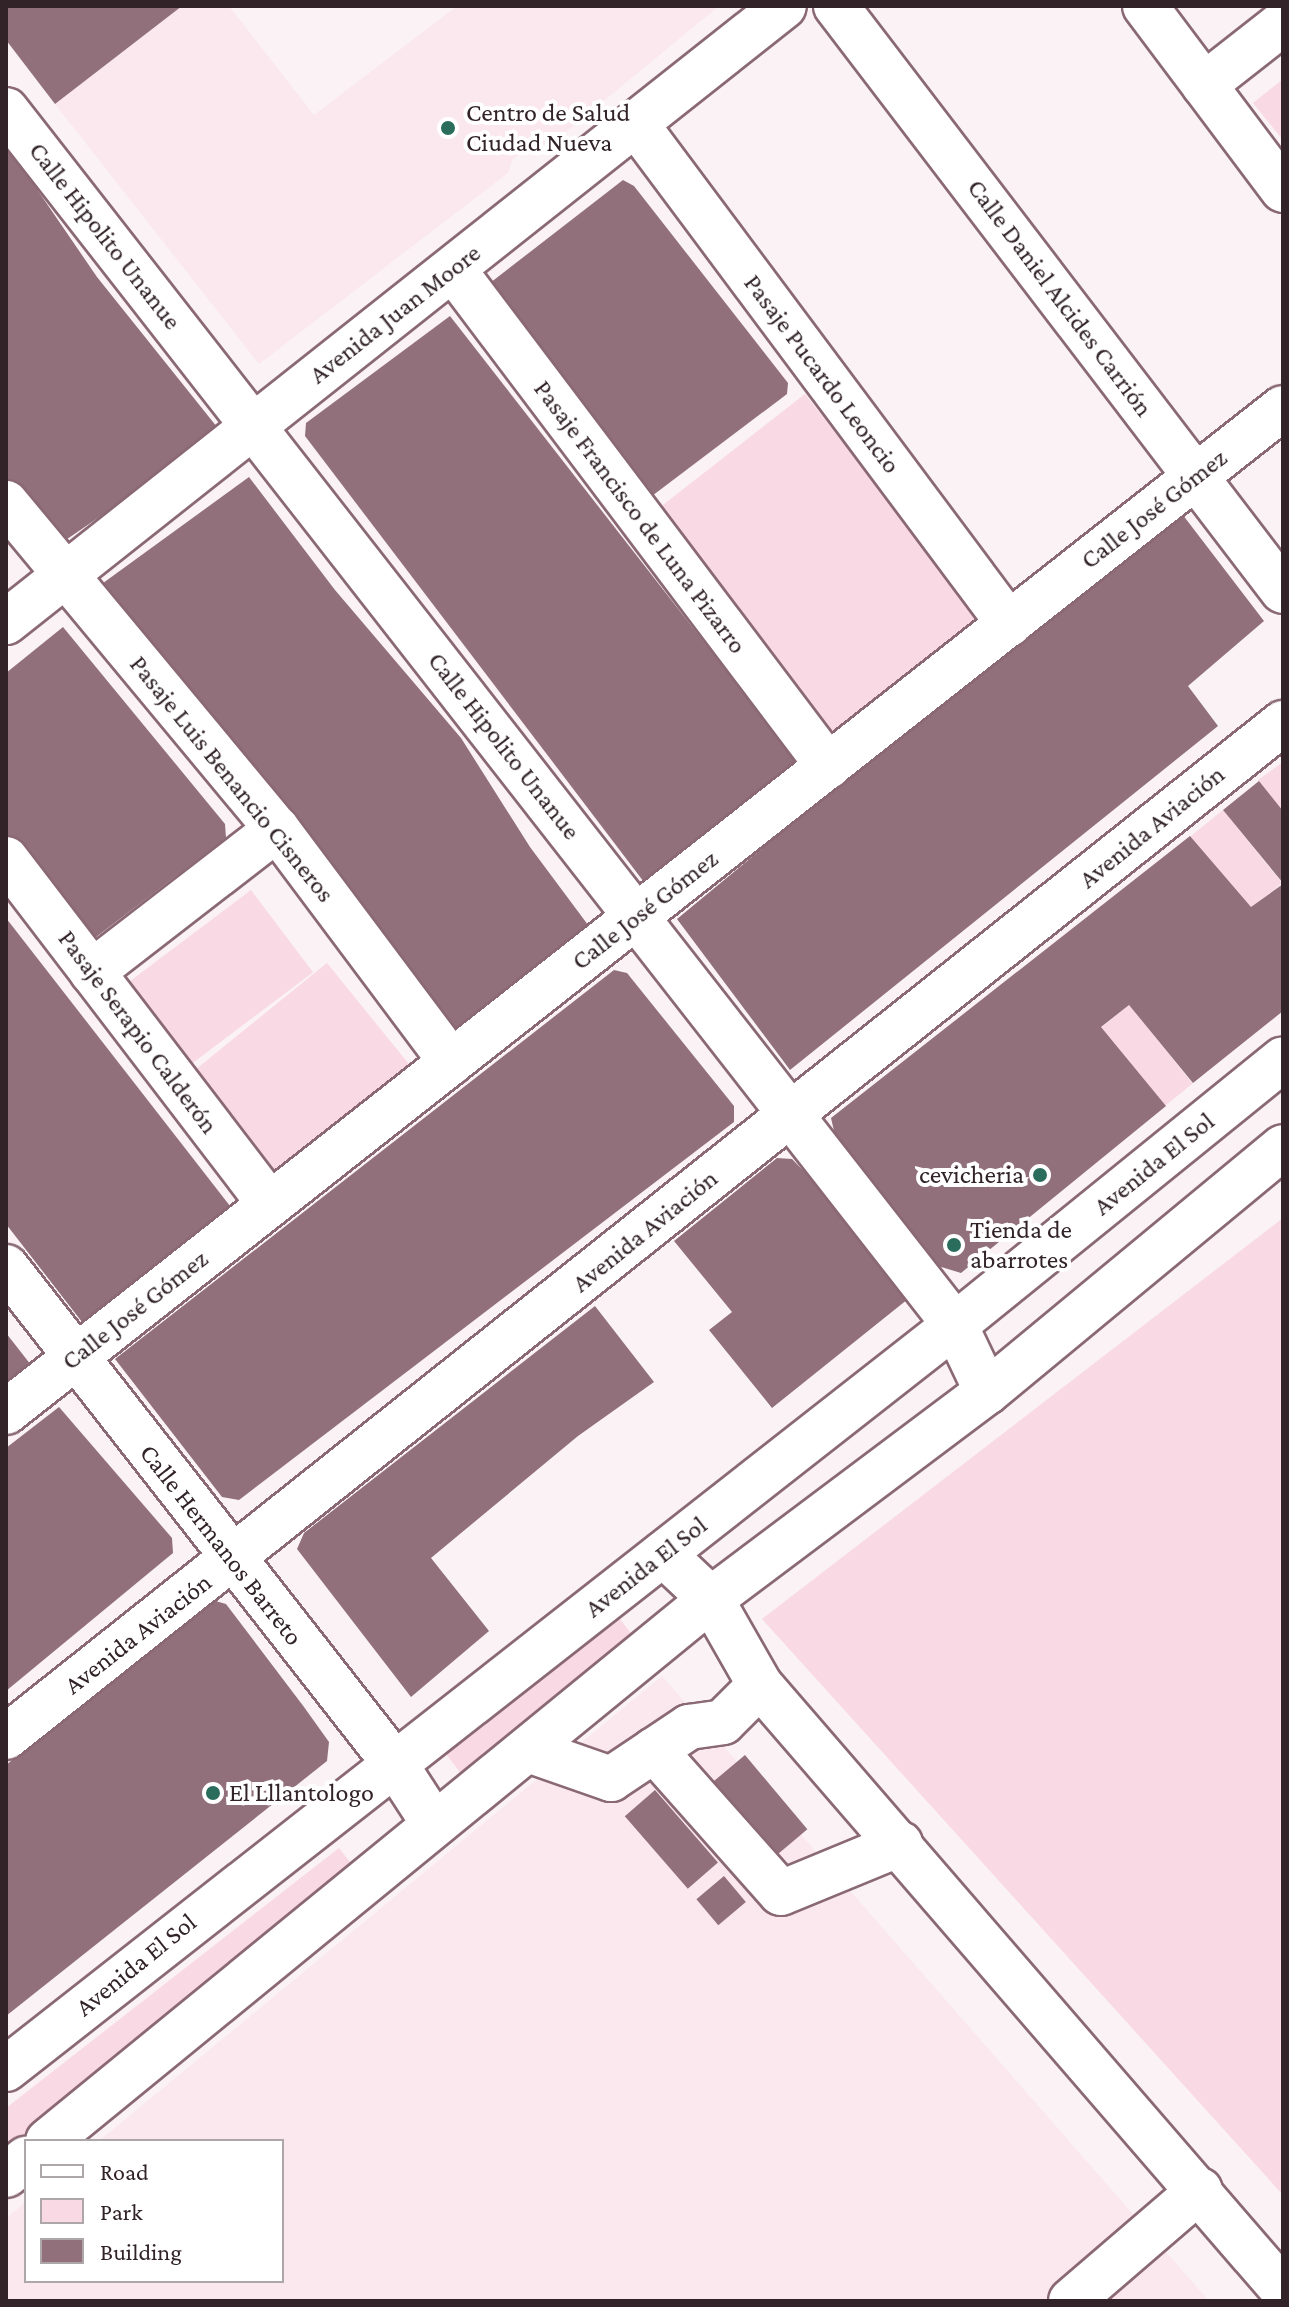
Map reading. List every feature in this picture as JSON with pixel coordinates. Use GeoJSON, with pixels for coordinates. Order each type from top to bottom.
{"type":"FeatureCollection","features":[{"type":"Feature","properties":{"kind":"street","name":"Avenida Juan Moore"},"geometry":{"type":"LineString","coordinates":[[6,622],[784,6]]}},
{"type":"Feature","properties":{"kind":"street","name":"Calle Daniel Alcides Carrión"},"geometry":{"type":"LineString","coordinates":[[836,6],[1283,591]]}},
{"type":"Feature","properties":{"kind":"street"},"geometry":{"type":"LineString","coordinates":[[1145,6],[1283,190]]}},
{"type":"Feature","properties":{"kind":"street"},"geometry":{"type":"LineString","coordinates":[[1204,85],[1283,23]]}},
{"type":"Feature","properties":{"kind":"street","name":"Calle Hipolito Unanue"},"geometry":{"type":"LineString","coordinates":[[6,110],[955,1325],[987,1392]]}},
{"type":"Feature","properties":{"kind":"street","name":"Pasaje Pucardo Leoncio"},"geometry":{"type":"LineString","coordinates":[[636,124],[1009,624]]}},
{"type":"Feature","properties":{"kind":"street","name":"Pasaje Francisco de Luna Pizarro"},"geometry":{"type":"LineString","coordinates":[[453,269],[828,766]]}},
{"type":"Feature","properties":{"kind":"street","name":"Calle José Gómez"},"geometry":{"type":"LineString","coordinates":[[6,1412],[1283,408]]}},
{"type":"Feature","properties":{"kind":"street","name":"Pasaje Luis Benancio Cisneros"},"geometry":{"type":"LineString","coordinates":[[6,503],[277,829],[451,1062]]}},
{"type":"Feature","properties":{"kind":"street","name":"Avenida Aviación"},"geometry":{"type":"LineString","coordinates":[[6,1737],[1283,723]]}},
{"type":"Feature","properties":{"kind":"street"},"geometry":{"type":"LineString","coordinates":[[92,972],[277,829]]}},
{"type":"Feature","properties":{"kind":"street","name":"Pasaje Serapio Calderón"},"geometry":{"type":"LineString","coordinates":[[6,859],[270,1204]]}},
{"type":"Feature","properties":{"kind":"street","name":"Avenida El Sol"},"geometry":{"type":"LineString","coordinates":[[6,2069],[955,1325],[1283,1059]]}},
{"type":"Feature","properties":{"kind":"street"},"geometry":{"type":"LineString","coordinates":[[50,2139],[711,1599],[987,1392],[1283,1147]]}},
{"type":"Feature","properties":{"kind":"street","name":"Calle Hermanos Barreto"},"geometry":{"type":"LineString","coordinates":[[6,1267],[232,1560],[395,1764],[434,1824]]}},
{"type":"Feature","properties":{"kind":"street"},"geometry":{"type":"LineString","coordinates":[[663,1554],[711,1599],[760,1685],[1200,2190],[1283,2290]]}},
{"type":"Feature","properties":{"kind":"street"},"geometry":{"type":"LineString","coordinates":[[528,1750],[611,1779],[689,1727],[723,1722],[760,1685]]}},
{"type":"Feature","properties":{"kind":"street"},"geometry":{"type":"LineString","coordinates":[[654,1750],[781,1893],[900,1844]]}},
{"type":"Feature","properties":{"kind":"street"},"geometry":{"type":"LineString","coordinates":[[6,2175],[24,2161]]}},
{"type":"Feature","properties":{"kind":"street"},"geometry":{"type":"LineString","coordinates":[[1071,2301],[1200,2190]]}},
{"type":"Feature","properties":{"kind":"shaded area"},"geometry":{"type":"Polygon","coordinates":[[[182,6],[229,6],[314,115],[457,6],[719,6],[549,146],[537,141],[513,159],[508,173],[259,364],[55,104],[182,6]]]}},
{"type":"Feature","properties":{"kind":"shaded area"},"geometry":{"type":"Polygon","coordinates":[[[662,1676],[1209,2301],[6,2301],[6,2218],[24,2204],[24,2283],[284,2283],[284,2139],[101,2139],[662,1676]]]}},
{"type":"Feature","properties":{"kind":"green space"},"geometry":{"type":"Polygon","coordinates":[[[1283,79],[1283,140],[1253,103],[1283,79]]]}},
{"type":"Feature","properties":{"kind":"green space"},"geometry":{"type":"Polygon","coordinates":[[[805,394],[985,625],[836,741],[656,510],[805,394]]]}},
{"type":"Feature","properties":{"kind":"green space"},"geometry":{"type":"Polygon","coordinates":[[[1283,762],[1283,811],[1258,780],[1283,762]]]}},
{"type":"Feature","properties":{"kind":"green space"},"geometry":{"type":"Polygon","coordinates":[[[1223,810],[1282,883],[1250,909],[1190,836],[1223,810]]]}},
{"type":"Feature","properties":{"kind":"green space"},"geometry":{"type":"Polygon","coordinates":[[[251,890],[313,972],[192,1064],[130,981],[251,890]]]}},
{"type":"Feature","properties":{"kind":"green space"},"geometry":{"type":"Polygon","coordinates":[[[327,963],[411,1066],[272,1179],[188,1076],[327,963]]]}},
{"type":"Feature","properties":{"kind":"green space"},"geometry":{"type":"Polygon","coordinates":[[[1129,1005],[1193,1083],[1165,1106],[1101,1028],[1129,1005]]]}},
{"type":"Feature","properties":{"kind":"green space"},"geometry":{"type":"Polygon","coordinates":[[[1283,1218],[1283,2195],[762,1619],[1283,1218]]]}},
{"type":"Feature","properties":{"kind":"green space"},"geometry":{"type":"Polygon","coordinates":[[[620,1619],[639,1644],[463,1776],[444,1751],[620,1619]]]}},
{"type":"Feature","properties":{"kind":"green space"},"geometry":{"type":"Polygon","coordinates":[[[339,1848],[357,1871],[32,2139],[24,2139],[24,2145],[6,2160],[6,2108],[339,1848]]]}},
{"type":"Feature","properties":{"kind":"building"},"geometry":{"type":"Polygon","coordinates":[[[6,6],[182,6],[55,104],[6,40],[6,6]]]}},
{"type":"Feature","properties":{"kind":"building"},"geometry":{"type":"Polygon","coordinates":[[[6,144],[97,277],[217,427],[143,487],[57,546],[6,479],[6,144]]]}},
{"type":"Feature","properties":{"kind":"building"},"geometry":{"type":"Polygon","coordinates":[[[623,180],[634,186],[788,383],[787,394],[644,502],[490,283],[623,180]]]}},
{"type":"Feature","properties":{"kind":"building"},"geometry":{"type":"Polygon","coordinates":[[[450,316],[799,764],[650,890],[305,436],[306,423],[450,316]]]}},
{"type":"Feature","properties":{"kind":"building"},"geometry":{"type":"Polygon","coordinates":[[[249,477],[335,590],[461,738],[530,847],[594,933],[453,1044],[99,586],[249,477]]]}},
{"type":"Feature","properties":{"kind":"building"},"geometry":{"type":"Polygon","coordinates":[[[1176,506],[1264,621],[1188,686],[1218,726],[790,1070],[677,919],[1176,506]]]}},
{"type":"Feature","properties":{"kind":"building"},"geometry":{"type":"Polygon","coordinates":[[[63,627],[225,824],[226,838],[83,947],[6,848],[6,673],[63,627]]]}},
{"type":"Feature","properties":{"kind":"building"},"geometry":{"type":"Polygon","coordinates":[[[1259,781],[1283,811],[1283,883],[1223,810],[1259,781]]]}},
{"type":"Feature","properties":{"kind":"building"},"geometry":{"type":"Polygon","coordinates":[[[1190,836],[1251,907],[1283,884],[1283,1011],[1193,1083],[1129,1005],[1101,1027],[1166,1106],[961,1273],[938,1266],[835,1135],[831,1118],[1190,836]]]}},
{"type":"Feature","properties":{"kind":"building"},"geometry":{"type":"Polygon","coordinates":[[[6,918],[230,1206],[228,1218],[98,1324],[82,1322],[6,1224],[6,918]]]}},
{"type":"Feature","properties":{"kind":"building"},"geometry":{"type":"Polygon","coordinates":[[[614,970],[627,973],[734,1106],[734,1122],[239,1500],[222,1497],[115,1359],[614,970]]]}},
{"type":"Feature","properties":{"kind":"building"},"geometry":{"type":"Polygon","coordinates":[[[777,1158],[792,1159],[824,1192],[908,1299],[772,1408],[709,1330],[732,1312],[674,1241],[777,1158]]]}},
{"type":"Feature","properties":{"kind":"building"},"geometry":{"type":"Polygon","coordinates":[[[595,1306],[654,1382],[578,1436],[431,1558],[489,1631],[411,1697],[297,1549],[304,1533],[595,1306]]]}},
{"type":"Feature","properties":{"kind":"building"},"geometry":{"type":"Polygon","coordinates":[[[6,1333],[31,1365],[6,1394],[6,1333]]]}},
{"type":"Feature","properties":{"kind":"building"},"geometry":{"type":"Polygon","coordinates":[[[59,1407],[172,1538],[173,1553],[6,1691],[6,1448],[59,1407]]]}},
{"type":"Feature","properties":{"kind":"building"},"geometry":{"type":"Polygon","coordinates":[[[212,1600],[226,1604],[329,1742],[327,1761],[6,2016],[6,1765],[212,1600]]]}},
{"type":"Feature","properties":{"kind":"building"},"geometry":{"type":"Polygon","coordinates":[[[745,1755],[807,1829],[776,1856],[714,1781],[745,1755]]]}},
{"type":"Feature","properties":{"kind":"building"},"geometry":{"type":"Polygon","coordinates":[[[655,1790],[718,1862],[688,1889],[625,1816],[655,1790]]]}},
{"type":"Feature","properties":{"kind":"building"},"geometry":{"type":"Polygon","coordinates":[[[724,1876],[746,1902],[718,1925],[696,1899],[724,1876]]]}},
{"type":"Feature","properties":{"kind":"place","name":"Centro de Salud Ciudad Nueva"},"geometry":{"type":"Point","coordinates":[448,128]}},
{"type":"Feature","properties":{"kind":"place","name":"cevicheria"},"geometry":{"type":"Point","coordinates":[1040,1175]}},
{"type":"Feature","properties":{"kind":"place","name":"Tienda de abarrotes"},"geometry":{"type":"Point","coordinates":[954,1245]}},
{"type":"Feature","properties":{"kind":"place","name":"El Lllantologo"},"geometry":{"type":"Point","coordinates":[213,1793]}}]}
